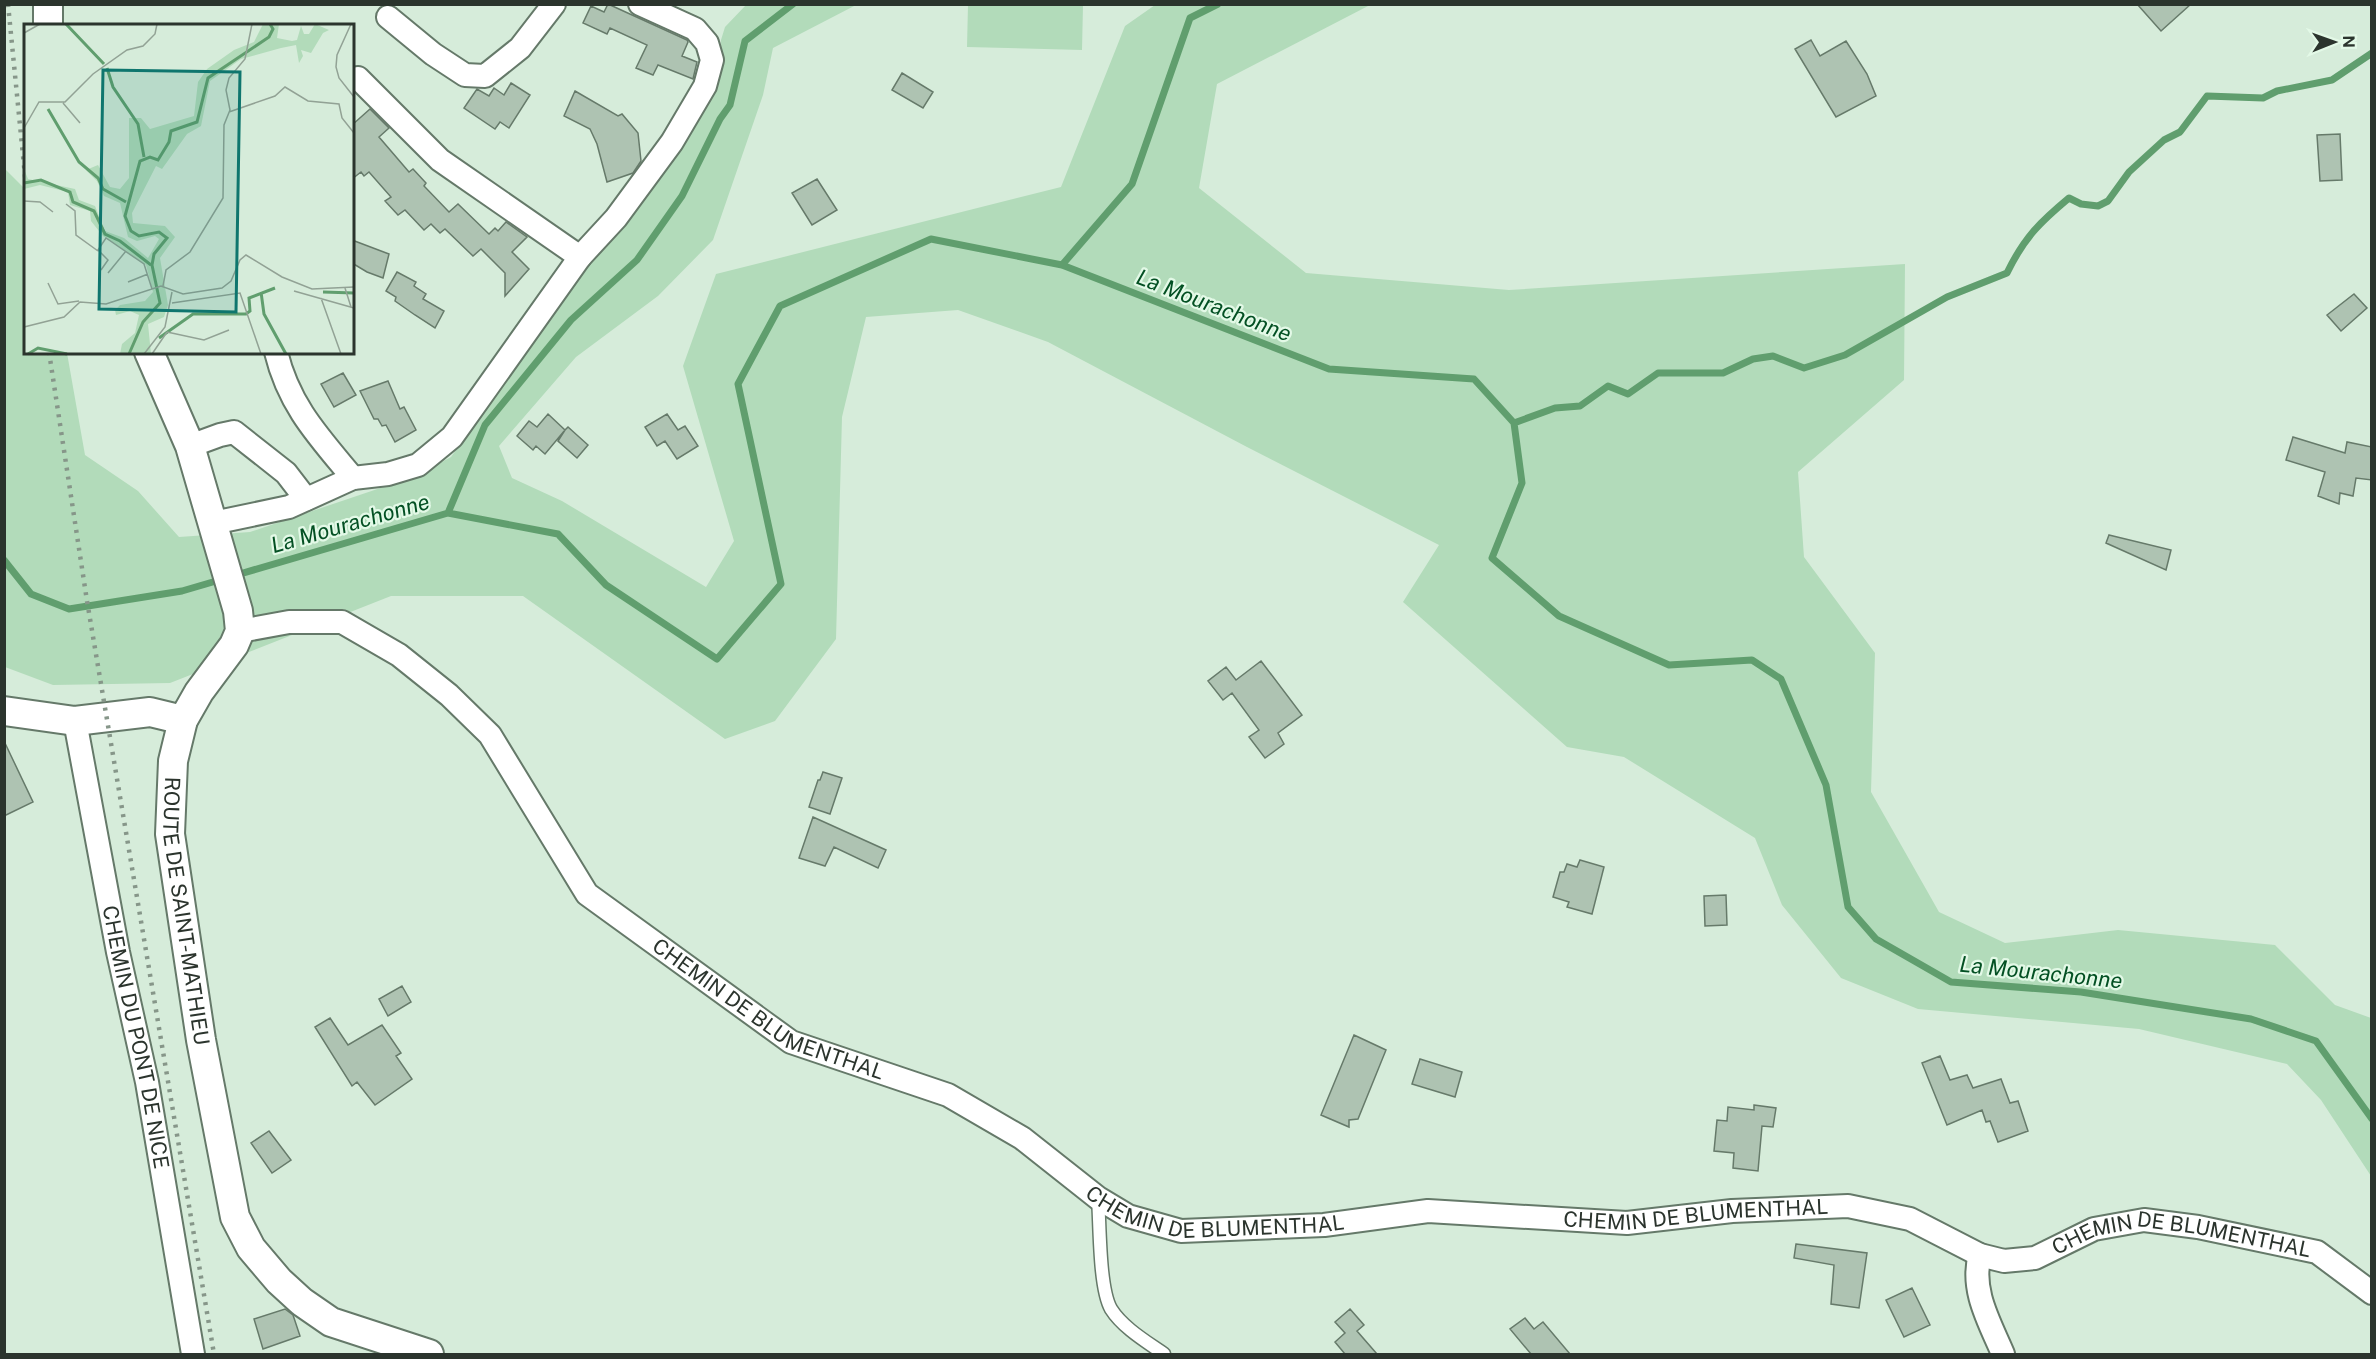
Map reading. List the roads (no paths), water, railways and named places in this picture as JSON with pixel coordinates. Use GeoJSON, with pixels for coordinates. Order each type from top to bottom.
{"type":"FeatureCollection","features":[{"type":"Feature","properties":{"kind":"street"},"geometry":{"type":"LineString","coordinates":[[48,4],[48,24]]}},
{"type":"Feature","properties":{"kind":"street"},"geometry":{"type":"LineString","coordinates":[[388,17],[433,54],[465,75],[485,76],[520,48],[554,4]]}},
{"type":"Feature","properties":{"kind":"street"},"geometry":{"type":"LineString","coordinates":[[213,523],[289,507],[353,478],[388,474],[418,465],[452,437],[580,257],[616,218],[672,142],[705,86],[712,60],[707,43],[695,29],[640,4]]}},
{"type":"Feature","properties":{"kind":"street"},"geometry":{"type":"LineString","coordinates":[[358,78],[440,160],[580,257]]}},
{"type":"Feature","properties":{"kind":"street"},"geometry":{"type":"LineString","coordinates":[[150,354],[190,446],[239,621]]}},
{"type":"Feature","properties":{"kind":"street"},"geometry":{"type":"LineString","coordinates":[[276,354],[281,372],[300,412],[353,478]]}},
{"type":"Feature","properties":{"kind":"street"},"geometry":{"type":"LineString","coordinates":[[190,446],[234,432],[286,473],[306,499]]}},
{"type":"Feature","properties":{"kind":"street","name":"ROUTE DE SAINT-MATHIEU"},"geometry":{"type":"LineString","coordinates":[[239,621],[234,645],[199,692],[183,720],[173,761],[170,794],[173,867],[201,1040],[235,1217],[251,1248],[279,1281],[302,1302],[331,1322],[429,1354]]}},
{"type":"Feature","properties":{"kind":"street","name":"CHEMIN DE BLUMENTHAL"},"geometry":{"type":"LineString","coordinates":[[239,621],[342,622],[399,655],[449,695],[490,735],[587,894],[791,1042],[948,1095],[1022,1138],[1098,1198],[1128,1216],[1181,1231],[1324,1225],[1428,1211],[1627,1223],[1732,1211],[1848,1206],[1910,1219],[1980,1256],[2004,1261],[2035,1258],[2094,1229],[2144,1220],[2198,1227],[2317,1252],[2372,1293]]}},
{"type":"Feature","properties":{"kind":"street"},"geometry":{"type":"LineString","coordinates":[[4,711],[75,720],[150,712],[183,720]]}},
{"type":"Feature","properties":{"kind":"street","name":"CHEMIN DU PONT DE NICE"},"geometry":{"type":"LineString","coordinates":[[75,720],[118,952],[147,1082],[193,1354]]}},
{"type":"Feature","properties":{"kind":"street"},"geometry":{"type":"LineString","coordinates":[[1980,1256],[1977,1266],[1977,1290],[2003,1354]]}},
{"type":"Feature","properties":{"kind":"lane"},"geometry":{"type":"LineString","coordinates":[[1098,1198],[1102,1272],[1111,1308],[1134,1332],[1164,1354]]}},
{"type":"Feature","properties":{"kind":"waterway"},"geometry":{"type":"LineString","coordinates":[[448,513],[485,425],[571,320],[637,260],[682,196],[720,119],[730,105],[745,41],[793,4]]}},
{"type":"Feature","properties":{"kind":"waterway"},"geometry":{"type":"LineString","coordinates":[[1062,265],[1132,184],[1190,18],[1218,4]]}},
{"type":"Feature","properties":{"kind":"waterway"},"geometry":{"type":"LineString","coordinates":[[1514,423],[1555,408],[1580,406],[1608,386],[1628,394],[1658,373],[1723,373],[1753,359],[1773,356],[1804,368],[1845,355],[1947,297],[2007,273],[2033,232],[2069,198],[2081,204],[2098,206],[2108,201],[2129,172],[2164,140],[2180,132],[2207,96],[2263,98],[2277,91],[2332,80],[2372,53]]}},
{"type":"Feature","properties":{"kind":"waterway","name":"La Mourachonne"},"geometry":{"type":"LineString","coordinates":[[233,576],[448,513],[558,534],[606,585],[717,659],[781,584],[738,384],[780,306],[931,239],[1062,265],[1329,369],[1474,379],[1514,423],[1522,483],[1492,558],[1559,616],[1669,665],[1752,660],[1781,679],[1826,785],[1848,907],[1876,939],[1951,982],[2081,992],[2251,1019],[2316,1041],[2372,1119]]}},
{"type":"Feature","properties":{"kind":"waterway","name":"La Mourachonne"},"geometry":{"type":"LineString","coordinates":[[4,560],[31,594],[69,609],[182,591],[223,579]]}},
{"type":"Feature","properties":{"kind":"railway"},"geometry":{"type":"LineString","coordinates":[[8,4],[24,166]]}},
{"type":"Feature","properties":{"kind":"railway"},"geometry":{"type":"LineString","coordinates":[[49,354],[87,601],[214,1354]]}}]}
